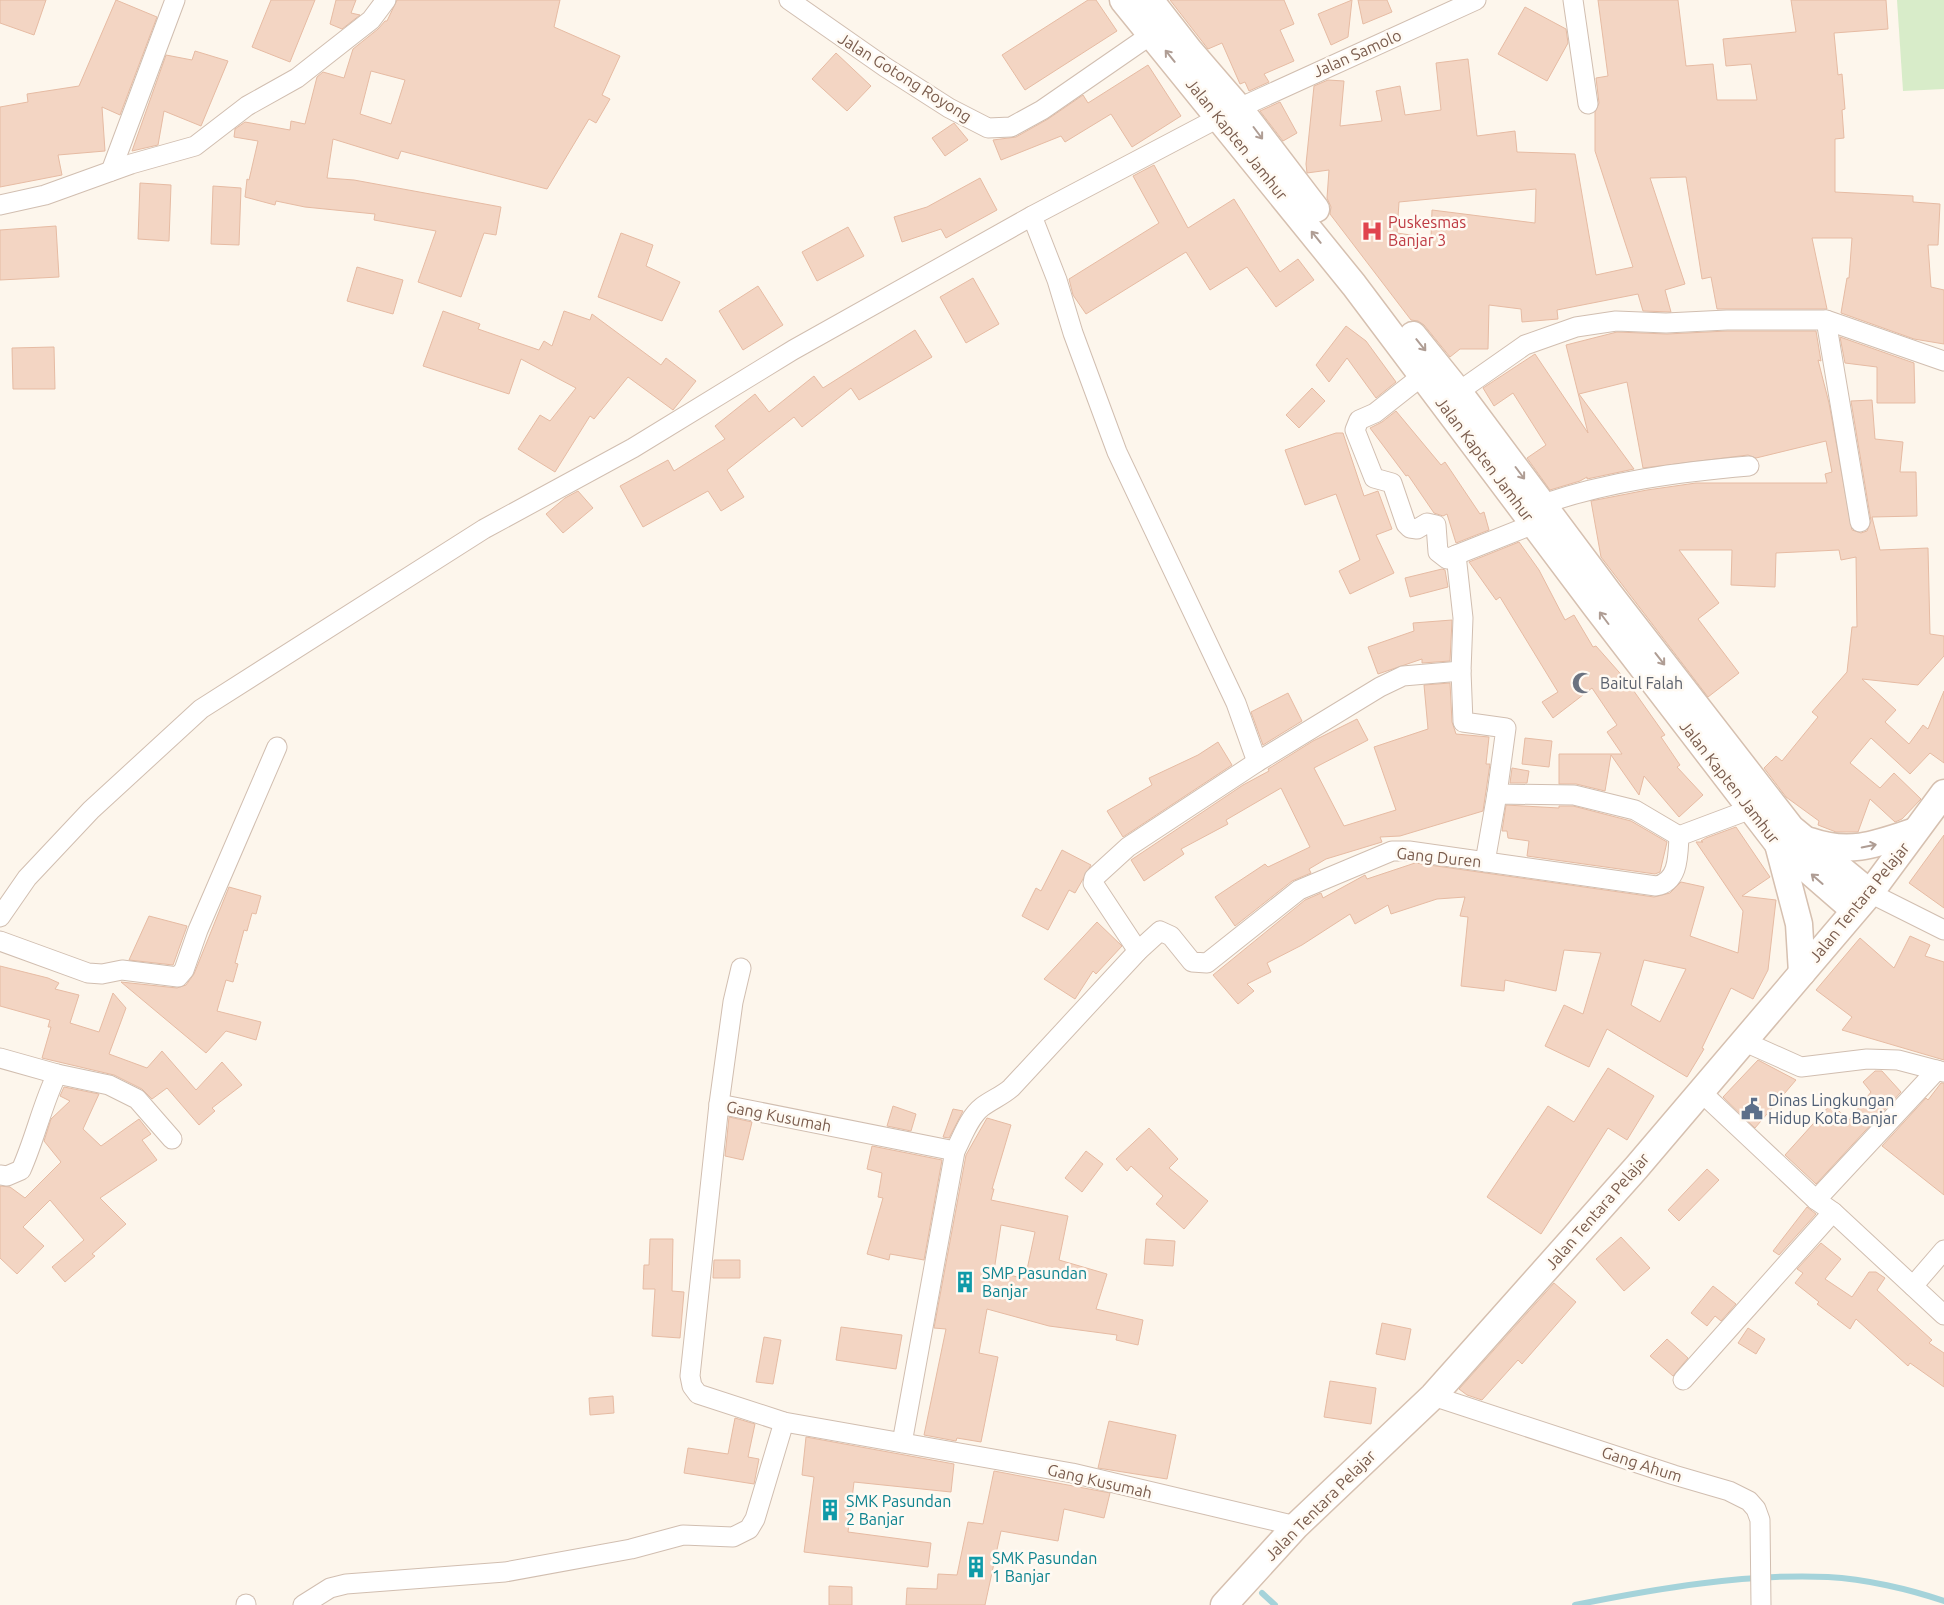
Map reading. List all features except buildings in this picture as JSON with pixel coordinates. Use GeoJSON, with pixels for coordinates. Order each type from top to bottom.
{"type":"FeatureCollection","features":[{"type":"Feature","properties":{"kind":"street"},"geometry":{"type":"LineString","coordinates":[[111,171],[175,0]]}},
{"type":"Feature","properties":{"kind":"street"},"geometry":{"type":"LineString","coordinates":[[0,205],[45,195],[111,171],[195,146],[247,106],[297,78],[371,20],[386,0]]}},
{"type":"Feature","properties":{"kind":"street","name":"Jalan Gotong Royong"},"geometry":{"type":"LineString","coordinates":[[788,0],[885,67],[949,108],[988,128],[1011,127],[1042,110],[1152,34]]}},
{"type":"Feature","properties":{"kind":"street","name":"Jalan Kapten Jamhur"},"geometry":{"type":"LineString","coordinates":[[1123,0],[1152,34],[1229,112],[1401,320],[1451,397],[1631,638],[1784,836]]}},
{"type":"Feature","properties":{"kind":"street","name":"Jalan Kapten Jamhur"},"geometry":{"type":"LineString","coordinates":[[1150,0],[1189,50],[1229,112],[1422,376],[1451,397]]}},
{"type":"Feature","properties":{"kind":"street","name":"Jalan Samolo"},"geometry":{"type":"LineString","coordinates":[[0,917],[27,878],[91,810],[201,709],[484,529],[634,448],[793,350],[1032,216],[1229,112],[1476,0]]}},
{"type":"Feature","properties":{"kind":"street"},"geometry":{"type":"LineString","coordinates":[[1573,0],[1588,104]]}},
{"type":"Feature","properties":{"kind":"street"},"geometry":{"type":"LineString","coordinates":[[1032,216],[1057,280],[1073,332],[1117,452],[1236,703],[1257,762]]}},
{"type":"Feature","properties":{"kind":"street"},"geometry":{"type":"LineString","coordinates":[[1451,397],[1524,345],[1576,327],[1616,321],[1666,323],[1727,320],[1826,320],[1944,361]]}},
{"type":"Feature","properties":{"kind":"street"},"geometry":{"type":"LineString","coordinates":[[1826,320],[1860,522]]}},
{"type":"Feature","properties":{"kind":"street"},"geometry":{"type":"LineString","coordinates":[[1422,376],[1375,413],[1359,420],[1355,430],[1374,478],[1392,483],[1406,524],[1410,528],[1417,529],[1426,523],[1436,525],[1438,552],[1447,559],[1583,492],[1672,474],[1748,466]]}},
{"type":"Feature","properties":{"kind":"street"},"geometry":{"type":"LineString","coordinates":[[1456,555],[1464,618],[1461,671],[1463,722],[1506,728],[1485,862]]}},
{"type":"Feature","properties":{"kind":"street","name":"Jalan Kapten Jamhur"},"geometry":{"type":"LineString","coordinates":[[1631,638],[1751,809],[1862,902]]}},
{"type":"Feature","properties":{"kind":"street"},"geometry":{"type":"LineString","coordinates":[[902,1443],[955,1151],[976,1112],[983,1106],[1001,1097],[1011,1088],[1138,951],[1094,888],[1094,878],[1128,847],[1257,762],[1380,687],[1403,676],[1461,671]]}},
{"type":"Feature","properties":{"kind":"street"},"geometry":{"type":"LineString","coordinates":[[0,941],[88,972],[102,974],[122,970],[178,977],[184,970],[198,930],[277,747]]}},
{"type":"Feature","properties":{"kind":"street","name":"Jalan Tentara Pelajar"},"geometry":{"type":"LineString","coordinates":[[1224,1605],[1296,1526],[1433,1396],[1636,1168],[1862,902],[1944,793]]}},
{"type":"Feature","properties":{"kind":"street"},"geometry":{"type":"LineString","coordinates":[[1497,794],[1574,795],[1635,810],[1679,836],[1751,809]]}},
{"type":"Feature","properties":{"kind":"street"},"geometry":{"type":"LineString","coordinates":[[1802,973],[1799,924],[1784,836],[1828,847],[1852,849],[1876,844],[1915,831]]}},
{"type":"Feature","properties":{"kind":"street","name":"Gang Duren"},"geometry":{"type":"LineString","coordinates":[[1138,951],[1160,932],[1167,932],[1192,962],[1207,963],[1300,890],[1392,851],[1656,886],[1666,884],[1673,878],[1679,836]]}},
{"type":"Feature","properties":{"kind":"street"},"geometry":{"type":"LineString","coordinates":[[1862,902],[1944,930]]}},
{"type":"Feature","properties":{"kind":"street"},"geometry":{"type":"LineString","coordinates":[[719,1104],[733,1002],[741,968]]}},
{"type":"Feature","properties":{"kind":"street"},"geometry":{"type":"LineString","coordinates":[[1745,1042],[1801,1067],[1898,1060],[1941,1071],[1816,1200]]}},
{"type":"Feature","properties":{"kind":"street"},"geometry":{"type":"LineString","coordinates":[[0,1058],[57,1074],[109,1085],[137,1099],[172,1139]]}},
{"type":"Feature","properties":{"kind":"street"},"geometry":{"type":"LineString","coordinates":[[0,1175],[7,1176],[21,1170],[30,1152],[45,1099],[57,1074]]}},
{"type":"Feature","properties":{"kind":"street"},"geometry":{"type":"LineString","coordinates":[[1700,1091],[1816,1200],[1833,1212],[1944,1315]]}},
{"type":"Feature","properties":{"kind":"street","name":"Gang Kusumah"},"geometry":{"type":"LineString","coordinates":[[955,1151],[719,1104],[690,1376],[692,1386],[698,1394],[784,1422],[1072,1473],[1296,1526]]}},
{"type":"Feature","properties":{"kind":"street"},"geometry":{"type":"LineString","coordinates":[[1683,1380],[1833,1212]]}},
{"type":"Feature","properties":{"kind":"street"},"geometry":{"type":"LineString","coordinates":[[1913,1286],[1944,1250]]}},
{"type":"Feature","properties":{"kind":"street","name":"Gang Ahum"},"geometry":{"type":"LineString","coordinates":[[1433,1396],[1674,1475],[1729,1491],[1742,1497],[1756,1509],[1760,1520],[1761,1605]]}},
{"type":"Feature","properties":{"kind":"street"},"geometry":{"type":"LineString","coordinates":[[303,1605],[330,1588],[346,1584],[505,1572],[622,1551],[683,1535],[724,1538],[740,1536],[749,1529],[755,1519],[784,1422]]}},
{"type":"Feature","properties":{"kind":"green space"},"geometry":{"type":"Polygon","coordinates":[[[1897,0],[1944,0],[1944,89],[1903,91],[1897,0]]]}},
{"type":"Feature","properties":{"kind":"waterway"},"geometry":{"type":"LineString","coordinates":[[1575,1605],[1668,1588],[1765,1577],[1797,1576],[1842,1578],[1872,1582],[1916,1592],[1944,1601]]}},
{"type":"Feature","properties":{"kind":"waterway"},"geometry":{"type":"LineString","coordinates":[[1262,1593],[1275,1605]]}},
{"type":"Feature","properties":{"kind":"place","name":"Puskesmas Banjar 3"},"geometry":{"type":"Point","coordinates":[1372,231]}},
{"type":"Feature","properties":{"kind":"place","name":"Baitul Falah"},"geometry":{"type":"Point","coordinates":[1583,683]}},
{"type":"Feature","properties":{"kind":"place","name":"Dinas Lingkungan Hidup Kota Banjar"},"geometry":{"type":"Point","coordinates":[1752,1109]}},
{"type":"Feature","properties":{"kind":"place","name":"SMP Pasundan Banjar"},"geometry":{"type":"Point","coordinates":[965,1282]}},
{"type":"Feature","properties":{"kind":"place","name":"SMK Pasundan 2 Banjar"},"geometry":{"type":"Point","coordinates":[830,1510]}},
{"type":"Feature","properties":{"kind":"place","name":"SMK Pasundan 1 Banjar"},"geometry":{"type":"Point","coordinates":[976,1567]}}]}
